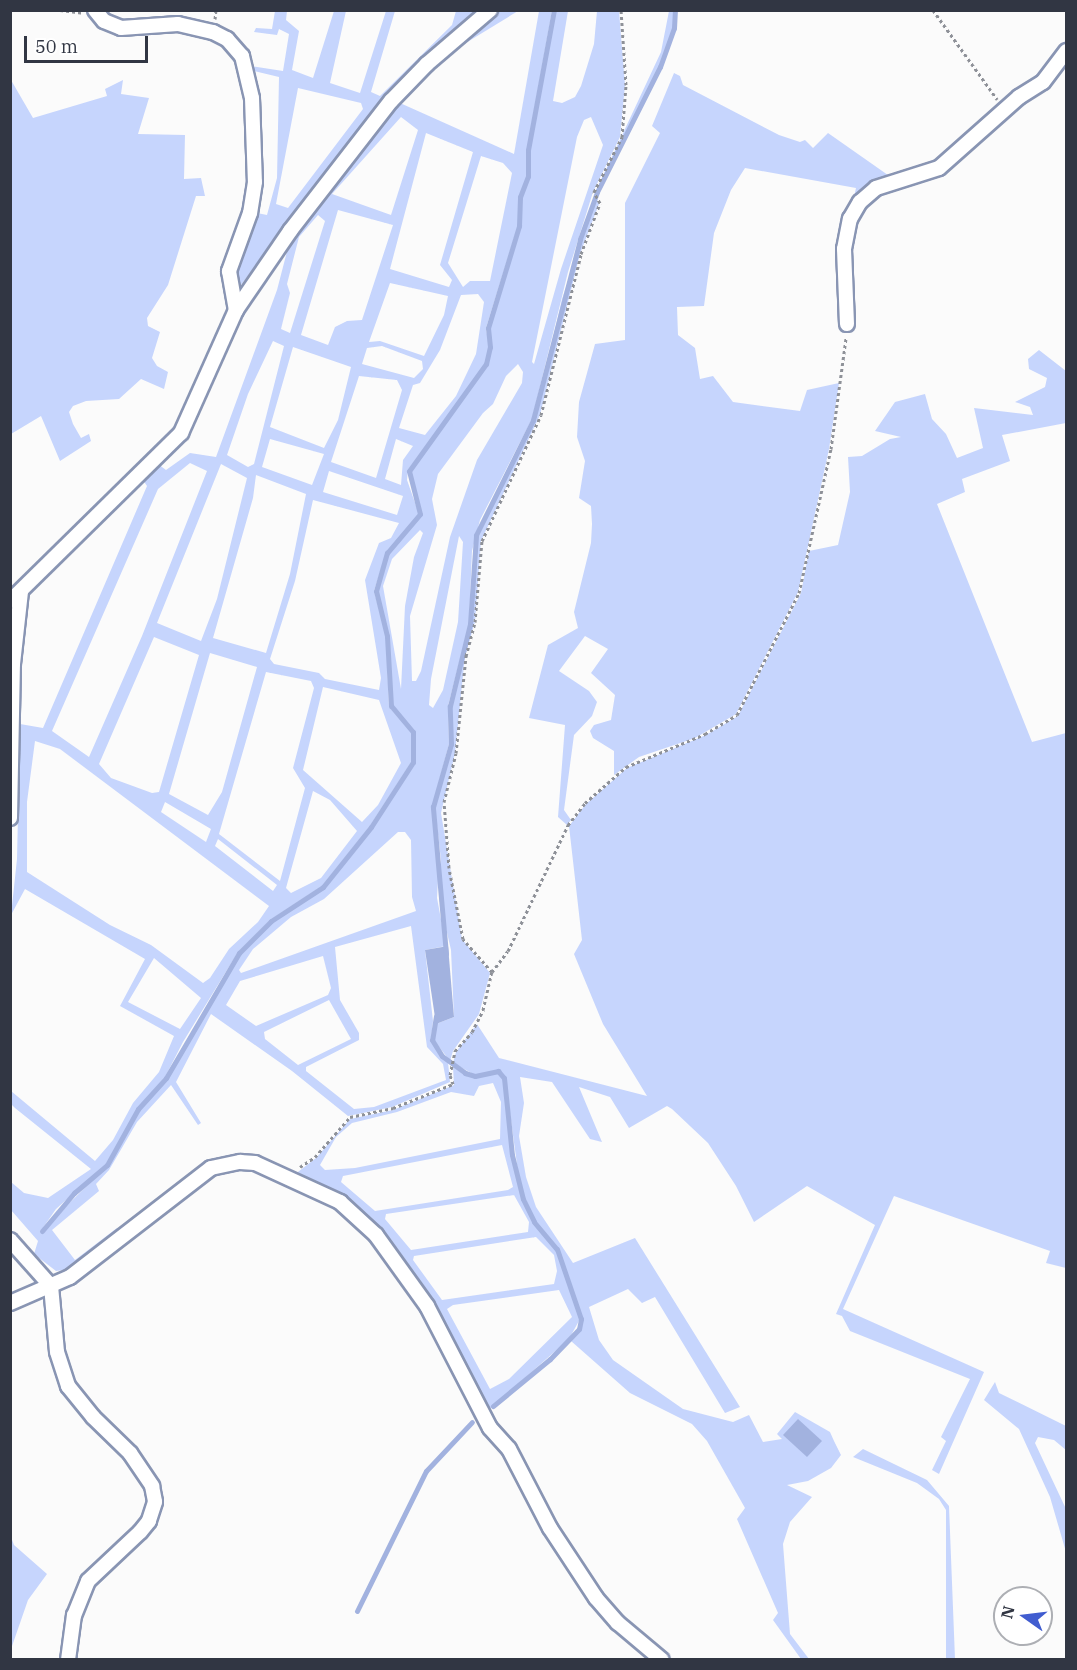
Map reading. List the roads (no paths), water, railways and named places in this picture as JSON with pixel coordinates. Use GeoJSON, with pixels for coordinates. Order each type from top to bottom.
{"type":"FeatureCollection","features":[{"type":"Feature","properties":{"kind":"street"},"geometry":{"type":"LineString","coordinates":[[10,601],[181,433],[236,310],[290,231],[391,101],[427,64],[490,10]]}},
{"type":"Feature","properties":{"kind":"street"},"geometry":{"type":"LineString","coordinates":[[96,12],[122,28],[178,24],[213,32],[227,39],[242,56],[252,98],[255,182],[250,213],[230,271],[236,310]]}},
{"type":"Feature","properties":{"kind":"street"},"geometry":{"type":"LineString","coordinates":[[847,324],[844,249],[850,219],[860,202],[876,188],[917,178],[939,168],[1006,109],[1043,82],[1066,51]]}},
{"type":"Feature","properties":{"kind":"street"},"geometry":{"type":"LineString","coordinates":[[10,818],[12,696],[21,591]]}},
{"type":"Feature","properties":{"kind":"street"},"geometry":{"type":"LineString","coordinates":[[10,1303],[70,1277],[211,1168],[240,1162],[289,1176],[340,1202],[376,1235],[427,1306],[489,1428],[509,1449],[570,1562],[618,1623],[662,1659]]}},
{"type":"Feature","properties":{"kind":"street"},"geometry":{"type":"LineString","coordinates":[[10,1240],[51,1286],[57,1352],[68,1386],[93,1418],[130,1453],[152,1486],[155,1502],[149,1521],[140,1532],[88,1581],[74,1614],[68,1659]]}},
{"type":"Feature","properties":{"kind":"waterway"},"geometry":{"type":"LineString","coordinates":[[42,1231],[74,1193],[107,1165],[138,1109],[166,1078],[239,953],[271,921],[323,887],[371,827],[413,762],[413,732],[391,706],[387,636],[376,591],[387,553],[420,514],[409,471],[486,364],[490,347],[488,328],[519,226],[520,197],[528,176],[528,150],[554,10]]}},
{"type":"Feature","properties":{"kind":"waterway"},"geometry":{"type":"LineString","coordinates":[[446,954],[433,807],[451,744],[450,706],[470,624],[476,535],[533,420],[580,239],[597,192],[660,67],[674,28],[675,10]]}},
{"type":"Feature","properties":{"kind":"waterway"},"geometry":{"type":"LineString","coordinates":[[436,1016],[432,1040],[442,1056],[465,1073],[475,1076],[498,1071],[504,1078],[512,1155],[523,1199],[534,1222],[557,1249],[581,1319],[579,1329],[550,1359],[493,1406]]}},
{"type":"Feature","properties":{"kind":"waterway"},"geometry":{"type":"LineString","coordinates":[[357,1611],[426,1471],[472,1422]]}}]}
